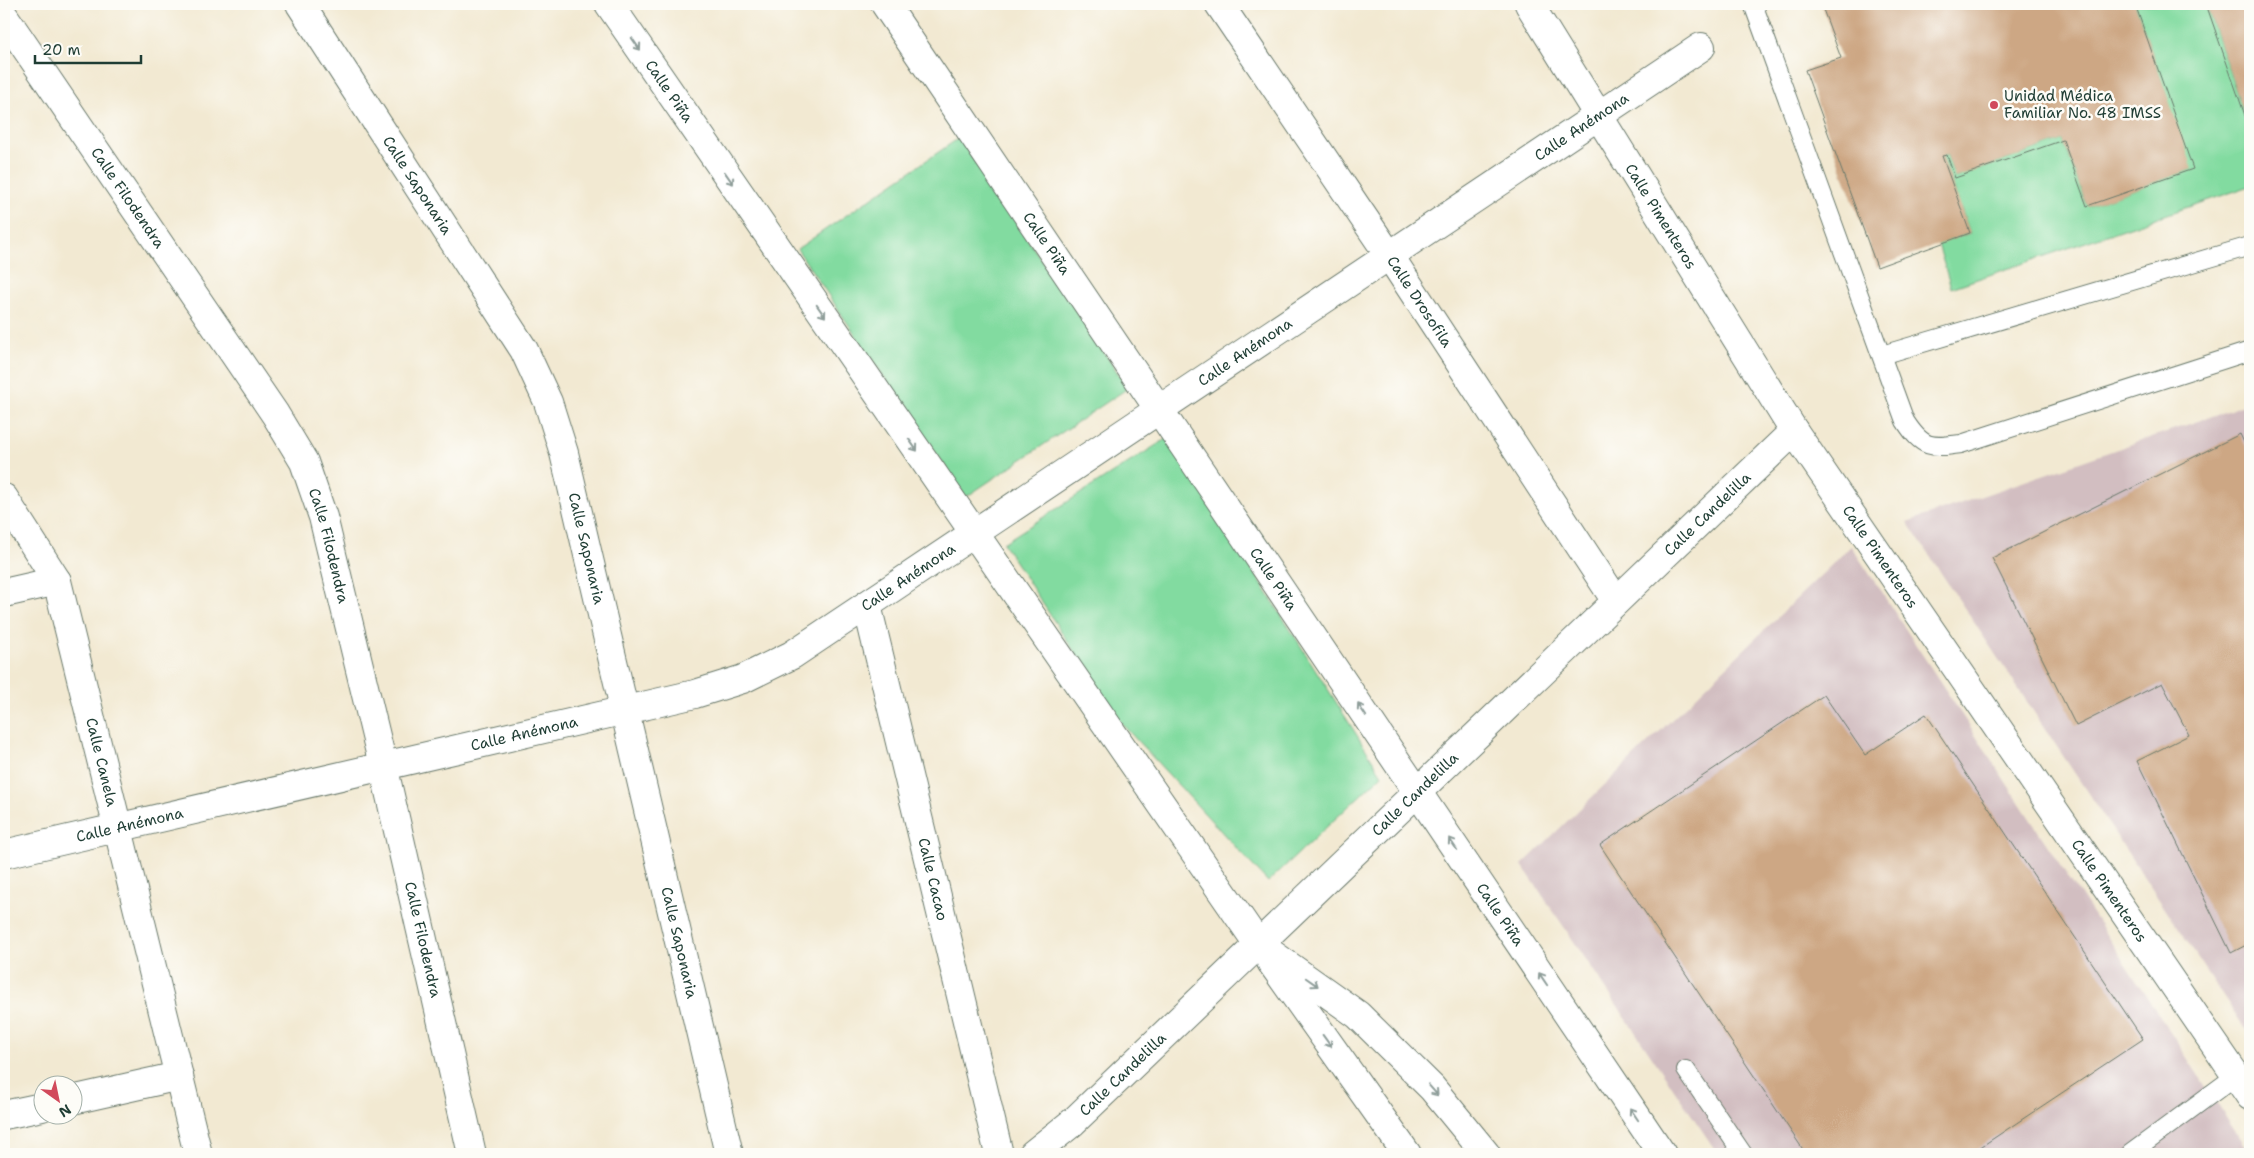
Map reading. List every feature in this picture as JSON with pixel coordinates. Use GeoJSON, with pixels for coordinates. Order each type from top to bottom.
{"type":"FeatureCollection","features":[{"type":"Feature","properties":{"kind":"street","name":"Calle Saponaria"},"geometry":{"type":"LineString","coordinates":[[300,4],[493,300],[524,350],[548,402],[564,453],[729,1154]]}},
{"type":"Feature","properties":{"kind":"street","name":"Calle Piña"},"geometry":{"type":"LineString","coordinates":[[609,4],[1258,944],[1400,1143]]}},
{"type":"Feature","properties":{"kind":"street","name":"Calle Piña"},"geometry":{"type":"LineString","coordinates":[[885,4],[1662,1154]]}},
{"type":"Feature","properties":{"kind":"street","name":"Calle Drosofila"},"geometry":{"type":"LineString","coordinates":[[1219,4],[1389,255],[1616,602]]}},
{"type":"Feature","properties":{"kind":"street","name":"Calle Pimenteros"},"geometry":{"type":"LineString","coordinates":[[1529,4],[1794,430],[2244,1086]]}},
{"type":"Feature","properties":{"kind":"street","name":"Calle Filodendra"},"geometry":{"type":"LineString","coordinates":[[4,16],[275,414],[304,462],[323,517],[383,765],[472,1154]]}},
{"type":"Feature","properties":{"kind":"street","name":"Calle Anémona"},"geometry":{"type":"LineString","coordinates":[[4,854],[695,694],[744,679],[792,655],[1700,47]]}},
{"type":"Feature","properties":{"kind":"street","name":"Calle Candelilla"},"geometry":{"type":"LineString","coordinates":[[1033,1154],[1073,1122],[1794,430]]}},
{"type":"Feature","properties":{"kind":"street","name":"Calle Canela"},"geometry":{"type":"LineString","coordinates":[[4,498],[57,581],[198,1154]]}},
{"type":"Feature","properties":{"kind":"street"},"geometry":{"type":"LineString","coordinates":[[4,593],[57,581]]}},
{"type":"Feature","properties":{"kind":"street","name":"Calle Cacao"},"geometry":{"type":"LineString","coordinates":[[866,605],[999,1154]]}},
{"type":"Feature","properties":{"kind":"street"},"geometry":{"type":"LineString","coordinates":[[1258,944],[1358,1015],[1432,1088],[1486,1154]]}},
{"type":"Feature","properties":{"kind":"street"},"geometry":{"type":"LineString","coordinates":[[82,1098],[179,1076]]}},
{"type":"Feature","properties":{"kind":"street"},"geometry":{"type":"LineString","coordinates":[[4,1115],[32,1108]]}},
{"type":"Feature","properties":{"kind":"lane"},"geometry":{"type":"LineString","coordinates":[[1753,4],[1905,422],[1915,437],[1935,448],[1961,444],[2250,351]]}},
{"type":"Feature","properties":{"kind":"lane"},"geometry":{"type":"LineString","coordinates":[[1882,355],[2250,246]]}},
{"type":"Feature","properties":{"kind":"lane"},"geometry":{"type":"LineString","coordinates":[[1686,1070],[1742,1154]]}},
{"type":"Feature","properties":{"kind":"lane"},"geometry":{"type":"LineString","coordinates":[[2130,1154],[2244,1086]]}},
{"type":"Feature","properties":{"kind":"shaded area"},"geometry":{"type":"Polygon","coordinates":[[[2250,403],[2250,1036],[1907,522],[2250,403]]]}},
{"type":"Feature","properties":{"kind":"shaded area"},"geometry":{"type":"Polygon","coordinates":[[[1851,546],[2250,1154],[1718,1154],[1522,865],[1851,546]]]}},
{"type":"Feature","properties":{"kind":"green space"},"geometry":{"type":"Polygon","coordinates":[[[2135,4],[2206,4],[2250,131],[2250,186],[1951,288],[1938,244],[1970,233],[1942,156],[1947,155],[1955,178],[2063,140],[2087,206],[2192,169],[2135,4]]]}},
{"type":"Feature","properties":{"kind":"green space"},"geometry":{"type":"Polygon","coordinates":[[[959,138],[1128,388],[966,497],[797,249],[959,138]]]}},
{"type":"Feature","properties":{"kind":"green space"},"geometry":{"type":"Polygon","coordinates":[[[1169,437],[1382,775],[1268,882],[1121,723],[1003,543],[1169,437]]]}},
{"type":"Feature","properties":{"kind":"building","name":"Unidad Médica Familiar No. 48 IMSS"},"geometry":{"type":"Polygon","coordinates":[[[1821,4],[2135,4],[2193,169],[2087,206],[2063,140],[1955,178],[1947,155],[1942,156],[1970,233],[1877,267],[1805,70],[1841,58],[1821,4]]]}},
{"type":"Feature","properties":{"kind":"building"},"geometry":{"type":"Polygon","coordinates":[[[2206,4],[2250,4],[2249,127],[2206,4]]]}},
{"type":"Feature","properties":{"kind":"building"},"geometry":{"type":"Polygon","coordinates":[[[2240,434],[2250,455],[2250,943],[2231,953],[2137,761],[2189,735],[2162,683],[2076,726],[1992,558],[2240,434]]]}},
{"type":"Feature","properties":{"kind":"building"},"geometry":{"type":"Polygon","coordinates":[[[1824,695],[1865,755],[1926,714],[2143,1039],[1970,1154],[1806,1154],[1600,845],[1824,695]]]}},
{"type":"Feature","properties":{"kind":"place","name":"Unidad Médica Familiar No. 48 IMSS"},"geometry":{"type":"Point","coordinates":[1994,105]}}]}
